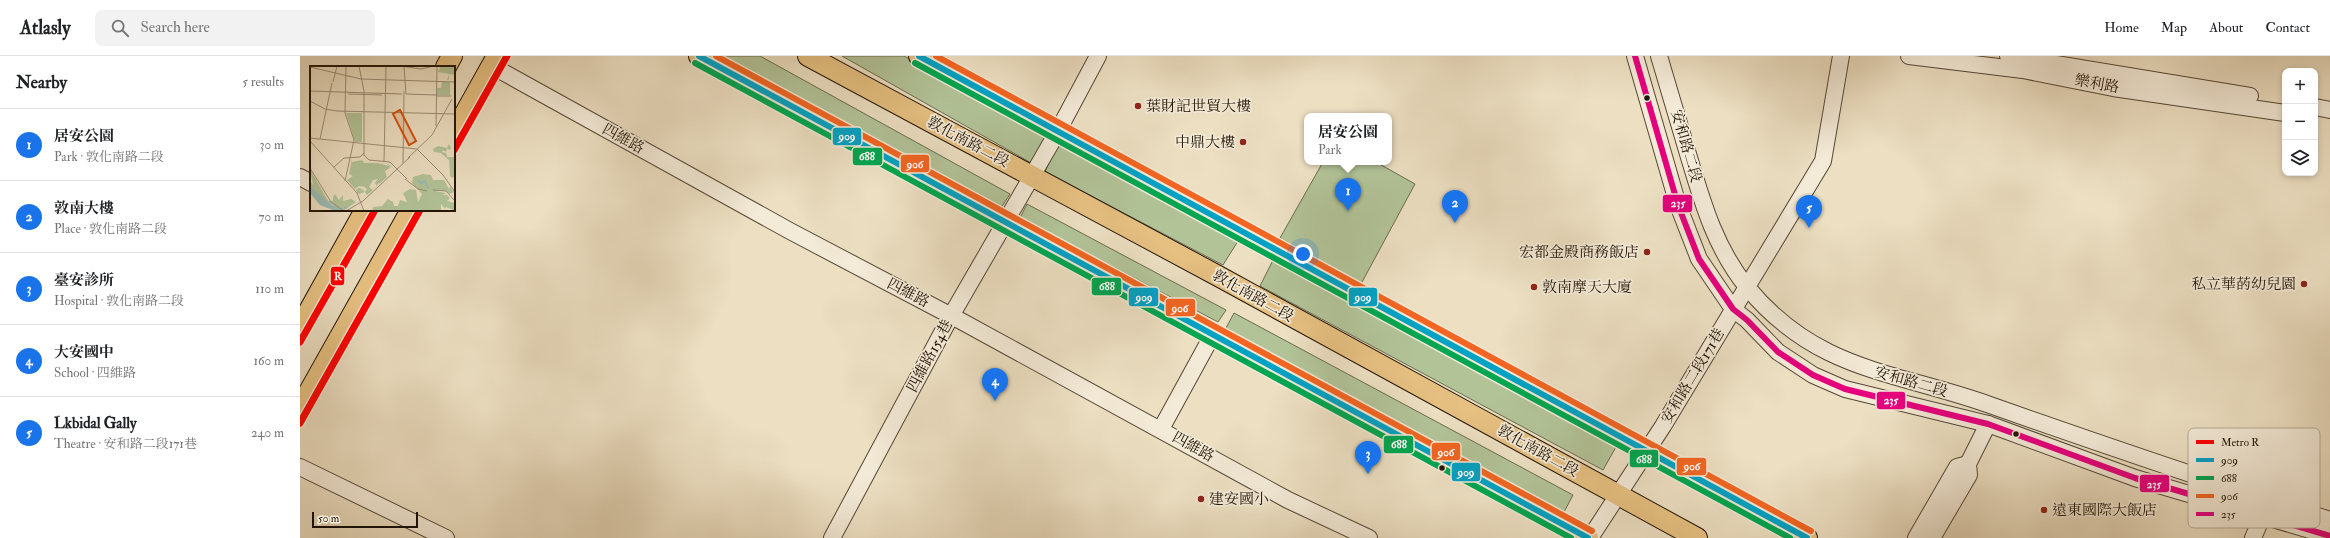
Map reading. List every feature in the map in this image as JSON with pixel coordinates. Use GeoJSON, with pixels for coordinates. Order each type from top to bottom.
{"type":"FeatureCollection","features":[{"type":"Feature","properties":{"kind":"main road"},"geometry":{"type":"LineString","coordinates":[[447,66],[452,56]]}},
{"type":"Feature","properties":{"kind":"main road"},"geometry":{"type":"LineString","coordinates":[[699,56],[1589,538]]}},
{"type":"Feature","properties":{"kind":"main road","name":"敦化南路二段"},"geometry":{"type":"LineString","coordinates":[[808,56],[1032,176],[1697,538]]}},
{"type":"Feature","properties":{"kind":"main road"},"geometry":{"type":"LineString","coordinates":[[919,56],[1807,538]]}},
{"type":"Feature","properties":{"kind":"main road"},"geometry":{"type":"LineString","coordinates":[[455,131],[494,61]]}},
{"type":"Feature","properties":{"kind":"main road"},"geometry":{"type":"LineString","coordinates":[[300,327],[362,211]]}},
{"type":"Feature","properties":{"kind":"main road"},"geometry":{"type":"LineString","coordinates":[[300,408],[410,211]]}},
{"type":"Feature","properties":{"kind":"street","name":"四維路154巷"},"geometry":{"type":"LineString","coordinates":[[832,538],[951,316],[1058,131],[1098,56]]}},
{"type":"Feature","properties":{"kind":"street","name":"安和路二段"},"geometry":{"type":"LineString","coordinates":[[1635,56],[1688,233],[1711,279],[1733,309],[1747,320],[1778,352],[1826,380],[1845,389],[1988,424],[2135,478],[2188,494]]}},
{"type":"Feature","properties":{"kind":"street","name":"安和路二段"},"geometry":{"type":"LineString","coordinates":[[1659,56],[1703,206],[1717,240],[1747,286],[1782,322],[1809,342],[1835,357],[1873,371],[1980,401],[2188,473]]}},
{"type":"Feature","properties":{"kind":"street","name":"安和路二段171巷"},"geometry":{"type":"LineString","coordinates":[[1589,538],[1647,451],[1823,161],[1841,56]]}},
{"type":"Feature","properties":{"kind":"street","name":"樂利路"},"geometry":{"type":"LineString","coordinates":[[1909,56],[2023,70],[2113,88],[2282,113]]}},
{"type":"Feature","properties":{"kind":"street","name":"樂利路"},"geometry":{"type":"LineString","coordinates":[[2008,56],[2282,102]]}},
{"type":"Feature","properties":{"kind":"street","name":"四維路"},"geometry":{"type":"LineString","coordinates":[[494,61],[790,231],[1161,429],[1288,500],[1369,538]]}},
{"type":"Feature","properties":{"kind":"street"},"geometry":{"type":"LineString","coordinates":[[2318,108],[2330,110]]}},
{"type":"Feature","properties":{"kind":"street"},"geometry":{"type":"LineString","coordinates":[[2318,118],[2330,120]]}},
{"type":"Feature","properties":{"kind":"street"},"geometry":{"type":"LineString","coordinates":[[300,177],[310,182]]}},
{"type":"Feature","properties":{"kind":"street"},"geometry":{"type":"LineString","coordinates":[[1161,429],[1213,334]]}},
{"type":"Feature","properties":{"kind":"street"},"geometry":{"type":"LineString","coordinates":[[1932,538],[1968,474],[1968,464],[1988,424]]}},
{"type":"Feature","properties":{"kind":"street"},"geometry":{"type":"LineString","coordinates":[[1916,538],[1957,467],[1968,464]]}},
{"type":"Feature","properties":{"kind":"street"},"geometry":{"type":"LineString","coordinates":[[300,467],[446,538]]}},
{"type":"Feature","properties":{"kind":"street","name":"安和路二段"},"geometry":{"type":"LineString","coordinates":[[2320,517],[2330,520]]}},
{"type":"Feature","properties":{"kind":"street"},"geometry":{"type":"LineString","coordinates":[[2253,538],[2257,528]]}},
{"type":"Feature","properties":{"kind":"street","name":"安和路二段"},"geometry":{"type":"LineString","coordinates":[[2301,528],[2330,536]]}},
{"type":"Feature","properties":{"kind":"green space"},"geometry":{"type":"Polygon","coordinates":[[[720,56],[760,56],[1010,194],[1001,208],[720,56]]]}},
{"type":"Feature","properties":{"kind":"green space"},"geometry":{"type":"Polygon","coordinates":[[[842,56],[904,56],[1046,134],[1033,164],[842,56]]]}},
{"type":"Feature","properties":{"kind":"green space"},"geometry":{"type":"Polygon","coordinates":[[[1059,141],[1238,241],[1223,265],[1045,172],[1059,141]]]}},
{"type":"Feature","properties":{"kind":"green space"},"geometry":{"type":"Polygon","coordinates":[[[1321,165],[1381,165],[1415,184],[1361,284],[1280,238],[1321,165]]]}},
{"type":"Feature","properties":{"kind":"green space"},"geometry":{"type":"Polygon","coordinates":[[[1027,204],[1226,310],[1218,322],[1020,218],[1027,204]]]}},
{"type":"Feature","properties":{"kind":"green space"},"geometry":{"type":"Polygon","coordinates":[[[1273,260],[1616,447],[1603,470],[1260,286],[1273,260]]]}},
{"type":"Feature","properties":{"kind":"green space"},"geometry":{"type":"Polygon","coordinates":[[[1234,313],[1573,495],[1563,514],[1226,328],[1234,313]]]}},
{"type":"Feature","properties":{"kind":"metro line","name":"R"},"geometry":{"type":"LineString","coordinates":[[455,148],[507,56]]}},
{"type":"Feature","properties":{"kind":"metro line","name":"R"},"geometry":{"type":"LineString","coordinates":[[300,342],[374,211]]}},
{"type":"Feature","properties":{"kind":"metro line","name":"R"},"geometry":{"type":"LineString","coordinates":[[300,423],[419,211]]}},
{"type":"Feature","properties":{"kind":"transit line","name":"909"},"geometry":{"type":"LineString","coordinates":[[699,56],[1588,538]]}},
{"type":"Feature","properties":{"kind":"transit line","name":"906"},"geometry":{"type":"LineString","coordinates":[[716,56],[1592,531]]}},
{"type":"Feature","properties":{"kind":"transit line","name":"909"},"geometry":{"type":"LineString","coordinates":[[919,56],[1807,538]]}},
{"type":"Feature","properties":{"kind":"transit line","name":"906"},"geometry":{"type":"LineString","coordinates":[[936,56],[1811,531]]}},
{"type":"Feature","properties":{"kind":"transit line","name":"235"},"geometry":{"type":"LineString","coordinates":[[1635,56],[1678,205],[1699,259],[1733,309],[1747,320],[1778,352],[1813,375],[1845,389],[1988,424],[2135,478],[2188,494]]}},
{"type":"Feature","properties":{"kind":"transit line","name":"688"},"geometry":{"type":"LineString","coordinates":[[695,63],[1571,538]]}},
{"type":"Feature","properties":{"kind":"transit line","name":"688"},"geometry":{"type":"LineString","coordinates":[[915,63],[1790,538]]}},
{"type":"Feature","properties":{"kind":"transit line","name":"235"},"geometry":{"type":"LineString","coordinates":[[2303,528],[2330,536]]}},
{"type":"Feature","properties":{"kind":"place","name":"葉財記世貿大樓"},"geometry":{"type":"Point","coordinates":[1138,106]}},
{"type":"Feature","properties":{"kind":"place","name":"中鼎大樓"},"geometry":{"type":"Point","coordinates":[1243,142]}},
{"type":"Feature","properties":{"kind":"place","name":"居安公園"},"geometry":{"type":"Point","coordinates":[1348,211]}},
{"type":"Feature","properties":{"kind":"place","name":"敦南大樓"},"geometry":{"type":"Point","coordinates":[1455,223]}},
{"type":"Feature","properties":{"kind":"place","name":"Lkbidal Gally"},"geometry":{"type":"Point","coordinates":[1809,228]}},
{"type":"Feature","properties":{"kind":"place","name":"宏都金殿商務飯店"},"geometry":{"type":"Point","coordinates":[1647,252]}},
{"type":"Feature","properties":{"kind":"place","name":"私立華菂幼兒園"},"geometry":{"type":"Point","coordinates":[2304,284]}},
{"type":"Feature","properties":{"kind":"place","name":"敦南摩天大廈"},"geometry":{"type":"Point","coordinates":[1534,287]}},
{"type":"Feature","properties":{"kind":"place","name":"大安國中"},"geometry":{"type":"Point","coordinates":[995,401]}},
{"type":"Feature","properties":{"kind":"place","name":"臺安診所"},"geometry":{"type":"Point","coordinates":[1368,474]}},
{"type":"Feature","properties":{"kind":"place","name":"建安國小"},"geometry":{"type":"Point","coordinates":[1201,499]}},
{"type":"Feature","properties":{"kind":"place","name":"遠東國際大飯店"},"geometry":{"type":"Point","coordinates":[2044,510]}}]}
